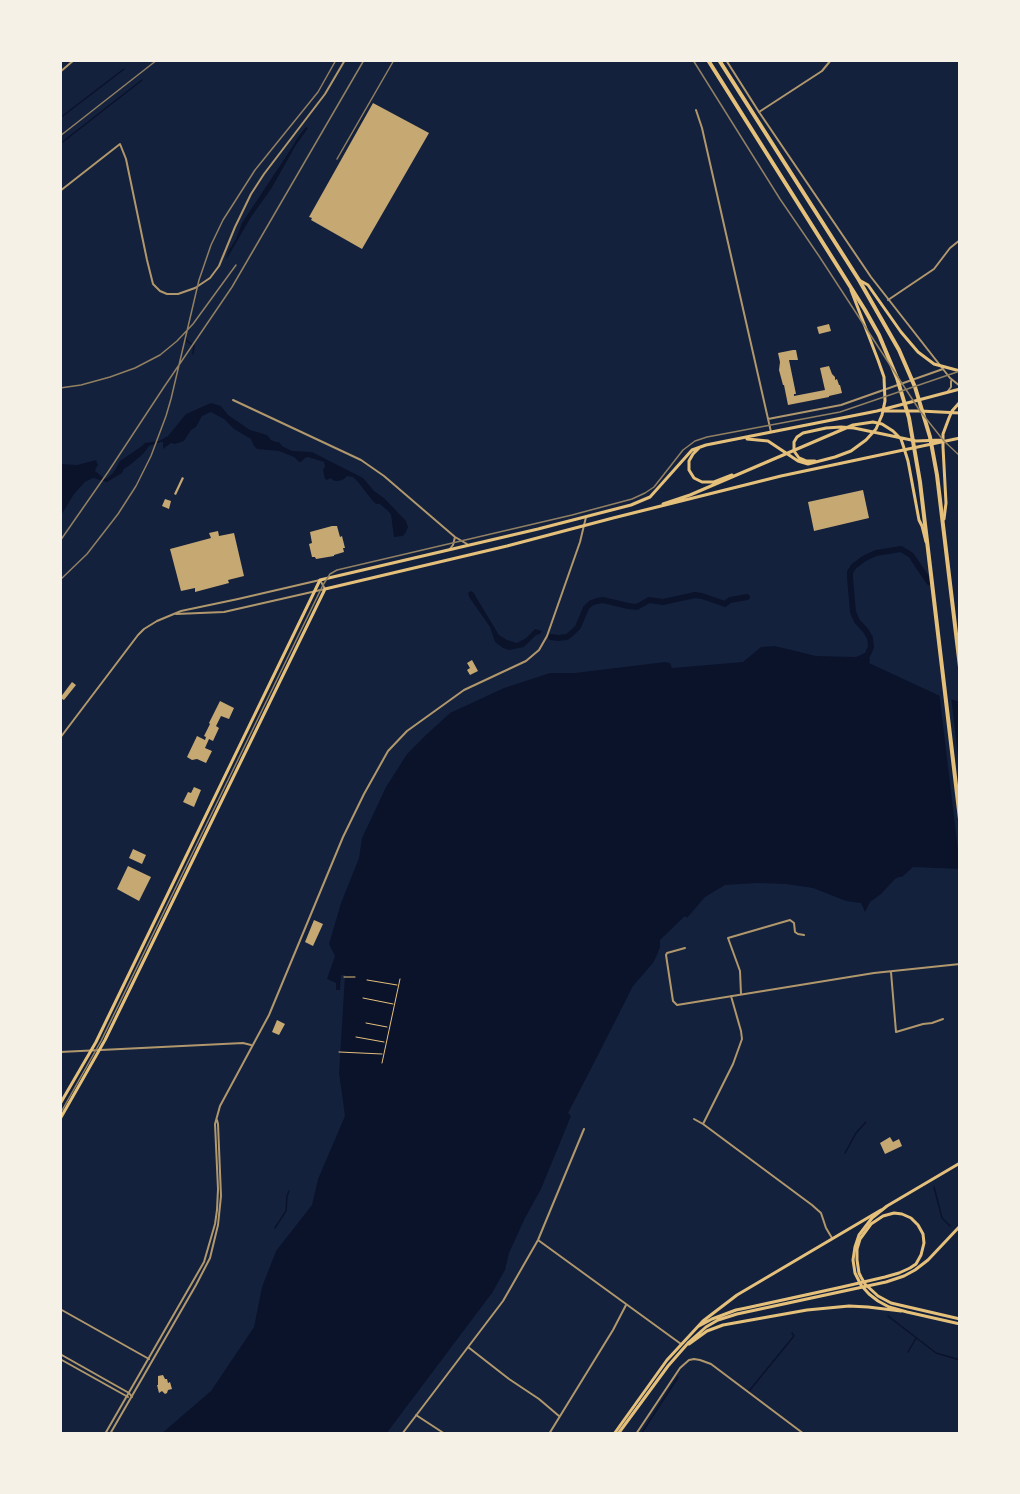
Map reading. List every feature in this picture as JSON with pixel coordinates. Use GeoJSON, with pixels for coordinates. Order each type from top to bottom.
{"type":"FeatureCollection","features":[{"type":"Feature","properties":{"kind":"highway"},"geometry":{"type":"LineString","coordinates":[[708,60],[849,283],[879,335],[902,394],[914,444],[960,819]]}},
{"type":"Feature","properties":{"kind":"highway"},"geometry":{"type":"LineString","coordinates":[[719,60],[892,335],[915,387],[930,437],[960,667]]}},
{"type":"Feature","properties":{"kind":"main road"},"geometry":{"type":"LineString","coordinates":[[859,280],[868,285],[918,352],[934,364],[960,371]]}},
{"type":"Feature","properties":{"kind":"main road"},"geometry":{"type":"LineString","coordinates":[[740,438],[768,441],[808,464],[851,451],[866,440],[878,426],[886,396],[882,369],[849,283]]}},
{"type":"Feature","properties":{"kind":"main road"},"geometry":{"type":"LineString","coordinates":[[60,1104],[91,1050],[320,580],[631,506],[646,499],[660,487],[692,450],[706,445],[877,411],[945,394],[960,387]]}},
{"type":"Feature","properties":{"kind":"main road"},"geometry":{"type":"LineString","coordinates":[[943,527],[946,503],[944,434],[952,411],[960,402]]}},
{"type":"Feature","properties":{"kind":"main road"},"geometry":{"type":"LineString","coordinates":[[877,411],[960,413]]}},
{"type":"Feature","properties":{"kind":"main road"},"geometry":{"type":"LineString","coordinates":[[655,507],[690,495],[853,425],[873,422],[888,427],[898,435],[905,451],[928,552]]}},
{"type":"Feature","properties":{"kind":"main road"},"geometry":{"type":"LineString","coordinates":[[817,462],[802,460],[796,455],[794,443],[800,435],[840,426],[916,441],[960,438]]}},
{"type":"Feature","properties":{"kind":"main road"},"geometry":{"type":"LineString","coordinates":[[60,1119],[100,1050],[325,589],[507,546],[781,476],[952,439]]}},
{"type":"Feature","properties":{"kind":"main road"},"geometry":{"type":"LineString","coordinates":[[706,445],[696,451],[689,461],[689,470],[694,478],[702,482],[714,482],[738,474]]}},
{"type":"Feature","properties":{"kind":"main road"},"geometry":{"type":"LineString","coordinates":[[505,537],[507,546]]}},
{"type":"Feature","properties":{"kind":"main road"},"geometry":{"type":"LineString","coordinates":[[407,560],[410,569]]}},
{"type":"Feature","properties":{"kind":"main road"},"geometry":{"type":"LineString","coordinates":[[616,1434],[654,1376],[681,1344],[737,1295],[960,1163]]}},
{"type":"Feature","properties":{"kind":"main road"},"geometry":{"type":"LineString","coordinates":[[887,1206],[867,1223],[859,1235],[854,1253],[854,1267],[858,1280],[868,1294],[884,1304],[906,1312]]}},
{"type":"Feature","properties":{"kind":"main road"},"geometry":{"type":"LineString","coordinates":[[886,1280],[913,1266],[920,1258],[923,1249],[924,1240],[920,1227],[911,1218],[902,1214],[882,1216],[862,1235],[857,1254],[857,1265],[861,1277],[873,1292],[891,1303],[960,1319]]}},
{"type":"Feature","properties":{"kind":"main road"},"geometry":{"type":"LineString","coordinates":[[699,1326],[712,1318],[736,1310],[908,1274],[923,1264],[960,1226]]}},
{"type":"Feature","properties":{"kind":"main road"},"geometry":{"type":"LineString","coordinates":[[616,1434],[685,1347],[701,1331],[718,1320],[842,1289]]}},
{"type":"Feature","properties":{"kind":"main road"},"geometry":{"type":"LineString","coordinates":[[685,1347],[700,1335],[715,1328],[807,1310],[849,1306],[906,1312],[960,1324]]}},
{"type":"Feature","properties":{"kind":"street"},"geometry":{"type":"LineString","coordinates":[[60,72],[74,60]]}},
{"type":"Feature","properties":{"kind":"street"},"geometry":{"type":"LineString","coordinates":[[60,191],[120,144],[126,159],[153,284],[167,294],[178,294],[195,288],[210,278],[219,266],[251,194],[325,94],[345,60]]}},
{"type":"Feature","properties":{"kind":"street"},"geometry":{"type":"LineString","coordinates":[[726,60],[871,277],[950,378],[960,387]]}},
{"type":"Feature","properties":{"kind":"street"},"geometry":{"type":"LineString","coordinates":[[759,112],[822,71],[831,60]]}},
{"type":"Feature","properties":{"kind":"street"},"geometry":{"type":"LineString","coordinates":[[696,110],[771,432]]}},
{"type":"Feature","properties":{"kind":"street"},"geometry":{"type":"LineString","coordinates":[[888,300],[937,267],[950,248],[960,240]]}},
{"type":"Feature","properties":{"kind":"street"},"geometry":{"type":"LineString","coordinates":[[768,419],[841,405],[943,369]]}},
{"type":"Feature","properties":{"kind":"street"},"geometry":{"type":"LineString","coordinates":[[945,394],[952,385],[950,378]]}},
{"type":"Feature","properties":{"kind":"street"},"geometry":{"type":"LineString","coordinates":[[233,400],[361,460],[384,476],[455,537],[470,545]]}},
{"type":"Feature","properties":{"kind":"street"},"geometry":{"type":"LineString","coordinates":[[110,1434],[206,1257],[217,1210],[218,1148],[215,1124],[220,1107],[269,1015],[351,819],[383,759],[401,736],[450,698],[473,684],[526,661],[539,650],[550,627],[586,517]]}},
{"type":"Feature","properties":{"kind":"street"},"geometry":{"type":"LineString","coordinates":[[448,550],[453,545],[455,537]]}},
{"type":"Feature","properties":{"kind":"street"},"geometry":{"type":"LineString","coordinates":[[60,738],[130,645],[144,629],[161,619],[181,611],[320,580],[325,589],[224,612],[176,614]]}},
{"type":"Feature","properties":{"kind":"street"},"geometry":{"type":"LineString","coordinates":[[741,994],[740,971],[728,938],[790,920],[794,923],[795,932],[804,934]]}},
{"type":"Feature","properties":{"kind":"street"},"geometry":{"type":"LineString","coordinates":[[685,948],[668,953],[666,956],[675,1004],[847,977],[960,964]]}},
{"type":"Feature","properties":{"kind":"street"},"geometry":{"type":"LineString","coordinates":[[891,972],[896,1032],[944,1019]]}},
{"type":"Feature","properties":{"kind":"street"},"geometry":{"type":"LineString","coordinates":[[703,1124],[734,1064],[742,1040],[731,996]]}},
{"type":"Feature","properties":{"kind":"street"},"geometry":{"type":"LineString","coordinates":[[60,1052],[243,1043],[253,1046]]}},
{"type":"Feature","properties":{"kind":"street"},"geometry":{"type":"LineString","coordinates":[[694,1119],[812,1205],[821,1213],[832,1238]]}},
{"type":"Feature","properties":{"kind":"street"},"geometry":{"type":"LineString","coordinates":[[402,1434],[503,1301],[538,1240],[584,1129]]}},
{"type":"Feature","properties":{"kind":"street"},"geometry":{"type":"LineString","coordinates":[[538,1240],[681,1344]]}},
{"type":"Feature","properties":{"kind":"street"},"geometry":{"type":"LineString","coordinates":[[549,1434],[626,1305]]}},
{"type":"Feature","properties":{"kind":"street"},"geometry":{"type":"LineString","coordinates":[[60,1309],[151,1360]]}},
{"type":"Feature","properties":{"kind":"street"},"geometry":{"type":"LineString","coordinates":[[468,1347],[560,1417]]}},
{"type":"Feature","properties":{"kind":"street"},"geometry":{"type":"LineString","coordinates":[[60,1354],[128,1395]]}},
{"type":"Feature","properties":{"kind":"street"},"geometry":{"type":"LineString","coordinates":[[60,1359],[132,1397]]}},
{"type":"Feature","properties":{"kind":"street"},"geometry":{"type":"LineString","coordinates":[[636,1434],[680,1368],[689,1360],[694,1359],[711,1364],[804,1434]]}},
{"type":"Feature","properties":{"kind":"street"},"geometry":{"type":"LineString","coordinates":[[105,1434],[151,1360]]}},
{"type":"Feature","properties":{"kind":"street"},"geometry":{"type":"LineString","coordinates":[[416,1415],[445,1434]]}},
{"type":"Feature","properties":{"kind":"path"},"geometry":{"type":"LineString","coordinates":[[344,977],[356,977]]}},
{"type":"Feature","properties":{"kind":"path"},"geometry":{"type":"LineString","coordinates":[[382,1063],[400,979]]}},
{"type":"Feature","properties":{"kind":"path"},"geometry":{"type":"LineString","coordinates":[[367,980],[399,985]]}},
{"type":"Feature","properties":{"kind":"path"},"geometry":{"type":"LineString","coordinates":[[363,998],[394,1004]]}},
{"type":"Feature","properties":{"kind":"path"},"geometry":{"type":"LineString","coordinates":[[366,1023],[389,1028]]}},
{"type":"Feature","properties":{"kind":"path"},"geometry":{"type":"LineString","coordinates":[[356,1037],[386,1042]]}},
{"type":"Feature","properties":{"kind":"path"},"geometry":{"type":"LineString","coordinates":[[339,1052],[384,1054]]}},
{"type":"Feature","properties":{"kind":"water"},"geometry":{"type":"Polygon","coordinates":[[[306,127],[308,128],[226,260],[242,223],[306,127]]]}},
{"type":"Feature","properties":{"kind":"water"},"geometry":{"type":"Polygon","coordinates":[[[211,403],[221,406],[228,415],[250,430],[267,435],[271,440],[279,442],[292,451],[312,452],[363,478],[406,521],[408,527],[406,532],[403,536],[394,537],[389,512],[380,504],[376,504],[353,477],[347,476],[339,481],[330,478],[327,480],[323,470],[324,462],[308,457],[299,462],[294,457],[279,451],[257,449],[251,439],[211,412],[202,416],[184,441],[171,443],[163,449],[163,442],[149,446],[122,473],[107,482],[93,478],[85,482],[74,494],[60,517],[60,464],[77,465],[96,460],[98,465],[95,471],[105,479],[113,473],[120,461],[145,443],[159,441],[168,436],[186,414],[211,403]]]}},
{"type":"Feature","properties":{"kind":"water"},"geometry":{"type":"Polygon","coordinates":[[[471,591],[499,635],[507,640],[517,643],[535,629],[542,631],[524,647],[509,650],[503,648],[495,642],[490,627],[469,597],[468,593],[471,591]]]}},
{"type":"Feature","properties":{"kind":"water"},"geometry":{"type":"Polygon","coordinates":[[[775,646],[816,656],[856,657],[865,653],[866,658],[870,659],[869,663],[938,695],[960,702],[960,869],[913,867],[902,877],[895,879],[870,902],[865,912],[861,903],[846,901],[813,888],[757,883],[725,885],[705,897],[687,918],[685,916],[660,940],[660,947],[653,963],[633,986],[568,1113],[571,1116],[541,1189],[509,1253],[505,1270],[492,1293],[386,1434],[161,1434],[211,1391],[254,1327],[262,1287],[276,1251],[312,1205],[318,1179],[345,1116],[339,1073],[345,975],[341,975],[340,990],[336,990],[336,983],[327,979],[335,956],[329,944],[341,903],[359,858],[362,838],[386,787],[407,754],[450,713],[504,688],[550,673],[575,673],[665,662],[670,663],[672,668],[743,662],[761,647],[775,646]]]}},
{"type":"Feature","properties":{"kind":"pier"},"geometry":{"type":"Polygon","coordinates":[[[939,691],[951,696],[960,774],[960,867],[939,691]]]}},
{"type":"Feature","properties":{"kind":"building"},"geometry":{"type":"Polygon","coordinates":[[[373,103],[429,133],[362,249],[309,217],[373,103]]]}},
{"type":"Feature","properties":{"kind":"building"},"geometry":{"type":"Polygon","coordinates":[[[829,324],[831,331],[819,334],[817,327],[829,324]]]}},
{"type":"Feature","properties":{"kind":"building"},"geometry":{"type":"Polygon","coordinates":[[[796,350],[798,360],[789,360],[796,394],[794,396],[825,390],[820,368],[829,366],[842,393],[788,405],[779,370],[778,353],[796,350]]]}},
{"type":"Feature","properties":{"kind":"building"},"geometry":{"type":"Polygon","coordinates":[[[182,477],[184,478],[176,495],[174,494],[182,477]]]}},
{"type":"Feature","properties":{"kind":"building"},"geometry":{"type":"Polygon","coordinates":[[[863,490],[869,518],[814,531],[808,502],[863,490]]]}},
{"type":"Feature","properties":{"kind":"building"},"geometry":{"type":"Polygon","coordinates":[[[165,499],[171,501],[169,509],[162,506],[165,499]]]}},
{"type":"Feature","properties":{"kind":"building"},"geometry":{"type":"Polygon","coordinates":[[[337,526],[340,537],[342,536],[344,552],[316,559],[312,557],[309,544],[312,543],[310,532],[337,526]]]}},
{"type":"Feature","properties":{"kind":"building"},"geometry":{"type":"Polygon","coordinates":[[[218,531],[219,536],[234,533],[244,576],[228,580],[229,583],[195,592],[195,588],[181,591],[170,549],[211,538],[209,533],[218,531]]]}},
{"type":"Feature","properties":{"kind":"building"},"geometry":{"type":"Polygon","coordinates":[[[472,660],[478,671],[470,675],[467,663],[472,660]]]}},
{"type":"Feature","properties":{"kind":"building"},"geometry":{"type":"Polygon","coordinates":[[[72,682],[76,685],[64,700],[60,698],[72,682]]]}},
{"type":"Feature","properties":{"kind":"building"},"geometry":{"type":"Polygon","coordinates":[[[220,701],[234,708],[229,719],[221,716],[213,741],[209,739],[205,748],[212,751],[206,763],[197,759],[192,760],[187,757],[197,736],[205,740],[204,736],[209,723],[220,701]]]}},
{"type":"Feature","properties":{"kind":"building"},"geometry":{"type":"Polygon","coordinates":[[[194,787],[201,790],[194,807],[183,802],[188,792],[191,793],[194,787]]]}},
{"type":"Feature","properties":{"kind":"building"},"geometry":{"type":"Polygon","coordinates":[[[133,849],[146,855],[142,864],[129,858],[133,849]]]}},
{"type":"Feature","properties":{"kind":"building"},"geometry":{"type":"Polygon","coordinates":[[[128,866],[151,877],[139,901],[117,889],[128,866]]]}},
{"type":"Feature","properties":{"kind":"building"},"geometry":{"type":"Polygon","coordinates":[[[314,920],[323,924],[313,946],[305,942],[314,920]]]}},
{"type":"Feature","properties":{"kind":"building"},"geometry":{"type":"Polygon","coordinates":[[[277,1020],[285,1024],[279,1035],[272,1032],[277,1020]]]}},
{"type":"Feature","properties":{"kind":"building"},"geometry":{"type":"Polygon","coordinates":[[[890,1137],[893,1142],[899,1139],[902,1146],[885,1154],[880,1143],[890,1137]]]}},
{"type":"Feature","properties":{"kind":"building"},"geometry":{"type":"Polygon","coordinates":[[[163,1375],[168,1383],[170,1382],[172,1389],[165,1394],[162,1391],[159,1393],[157,1385],[158,1376],[163,1375]]]}},
{"type":"Feature","properties":{"kind":"waterway"},"geometry":{"type":"LineString","coordinates":[[60,118],[124,69]]}},
{"type":"Feature","properties":{"kind":"waterway"},"geometry":{"type":"LineString","coordinates":[[60,144],[142,80]]}},
{"type":"Feature","properties":{"kind":"waterway"},"geometry":{"type":"LineString","coordinates":[[186,337],[186,340],[194,346],[193,354]]}},
{"type":"Feature","properties":{"kind":"waterway"},"geometry":{"type":"LineString","coordinates":[[864,665],[871,647],[870,638],[853,612],[850,572],[854,566],[876,553],[901,549],[911,555],[929,582]]}},
{"type":"Feature","properties":{"kind":"waterway"},"geometry":{"type":"LineString","coordinates":[[551,637],[567,637],[578,627],[586,608],[597,601],[603,600],[637,607],[649,600],[663,602],[695,595],[725,604],[730,600],[747,597]]}},
{"type":"Feature","properties":{"kind":"waterway"},"geometry":{"type":"LineString","coordinates":[[845,1153],[856,1133],[866,1122]]}},
{"type":"Feature","properties":{"kind":"waterway"},"geometry":{"type":"LineString","coordinates":[[934,1187],[942,1218],[950,1226]]}},
{"type":"Feature","properties":{"kind":"waterway"},"geometry":{"type":"LineString","coordinates":[[275,1228],[286,1211],[289,1191]]}},
{"type":"Feature","properties":{"kind":"waterway"},"geometry":{"type":"LineString","coordinates":[[888,1316],[936,1353],[960,1360]]}},
{"type":"Feature","properties":{"kind":"waterway"},"geometry":{"type":"LineString","coordinates":[[749,1391],[794,1336],[792,1333]]}},
{"type":"Feature","properties":{"kind":"waterway"},"geometry":{"type":"LineString","coordinates":[[908,1352],[916,1338]]}},
{"type":"Feature","properties":{"kind":"waterway"},"geometry":{"type":"LineString","coordinates":[[641,1434],[678,1377]]}},
{"type":"Feature","properties":{"kind":"tram line"},"geometry":{"type":"LineString","coordinates":[[60,1114],[101,1041],[330,574],[337,570],[632,499],[654,487],[683,450],[695,441],[840,412],[960,371]]}},
{"type":"Feature","properties":{"kind":"railway"},"geometry":{"type":"LineString","coordinates":[[60,136],[157,60]]}},
{"type":"Feature","properties":{"kind":"railway"},"geometry":{"type":"LineString","coordinates":[[60,580],[87,554],[118,514],[151,456],[171,399],[199,280],[211,245],[223,220],[255,170],[318,92],[336,60]]}},
{"type":"Feature","properties":{"kind":"railway"},"geometry":{"type":"LineString","coordinates":[[60,541],[232,287],[364,60]]}},
{"type":"Feature","properties":{"kind":"railway"},"geometry":{"type":"LineString","coordinates":[[337,159],[394,60]]}},
{"type":"Feature","properties":{"kind":"railway"},"geometry":{"type":"LineString","coordinates":[[693,60],[780,199],[920,411],[944,441],[960,456]]}},
{"type":"Feature","properties":{"kind":"railway"},"geometry":{"type":"LineString","coordinates":[[60,388],[110,377],[135,368],[160,355],[193,324],[236,265]]}}]}
